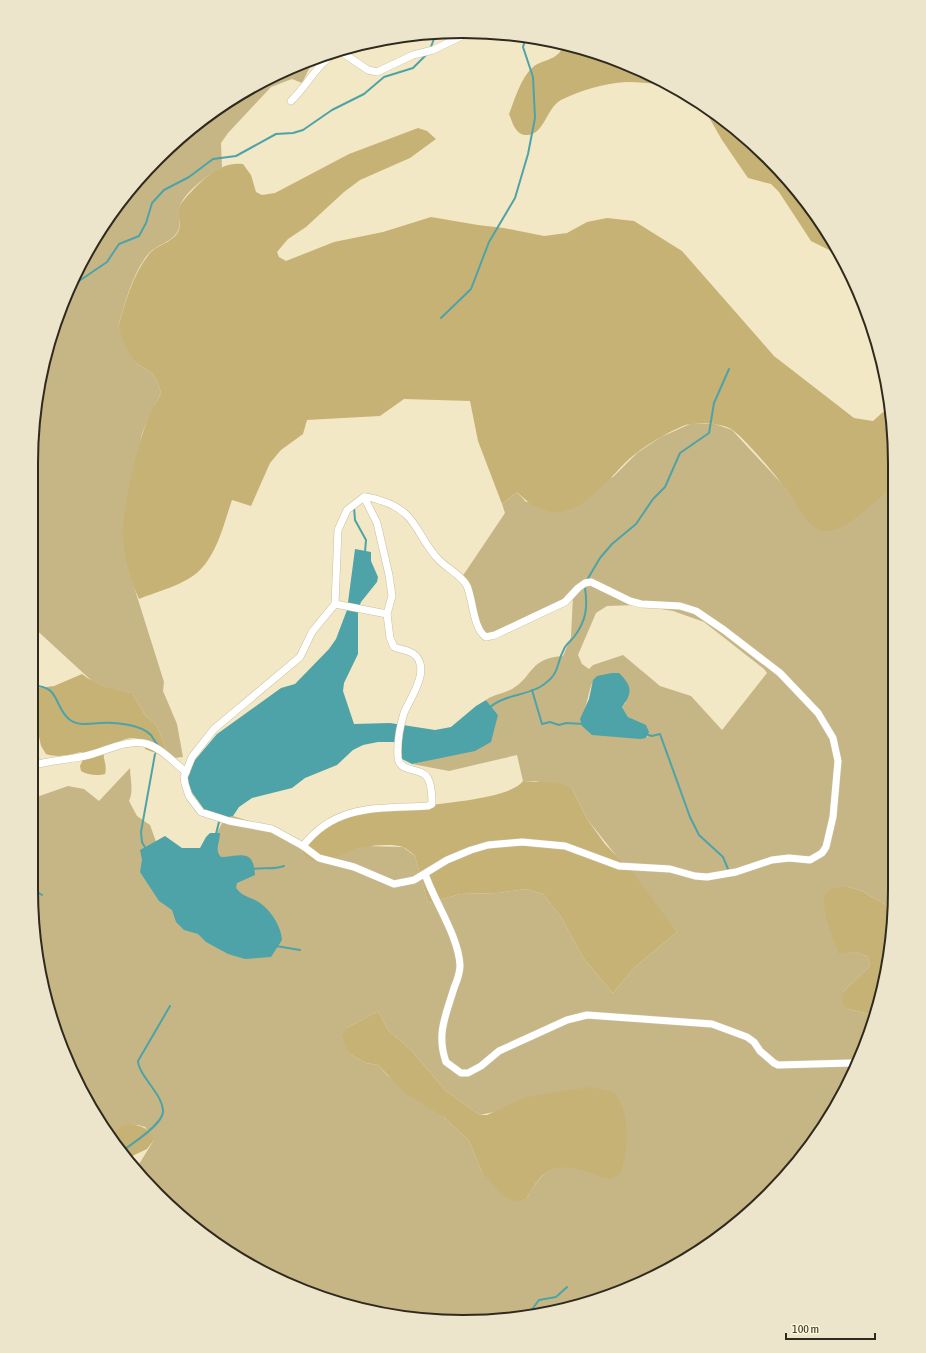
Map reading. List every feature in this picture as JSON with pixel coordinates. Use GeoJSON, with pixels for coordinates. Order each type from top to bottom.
{"type":"FeatureCollection","features":[{"type":"Feature","properties":{"kind":"street"},"geometry":{"type":"LineString","coordinates":[[345,55],[368,70],[378,72],[413,55],[433,50],[457,38]]}},
{"type":"Feature","properties":{"kind":"street"},"geometry":{"type":"LineString","coordinates":[[291,101],[307,85],[326,61]]}},
{"type":"Feature","properties":{"kind":"street"},"geometry":{"type":"LineString","coordinates":[[303,846],[314,832],[347,814],[366,809],[430,806],[432,804],[430,785],[427,777],[418,772],[407,769],[402,765],[398,758],[401,724],[418,682],[421,664],[416,655],[394,647],[390,638],[386,614],[392,596],[389,576],[377,523],[364,497]]}},
{"type":"Feature","properties":{"kind":"street"},"geometry":{"type":"LineString","coordinates":[[364,497],[373,498],[398,507],[410,517],[432,552],[466,585],[473,611],[482,632],[486,637],[495,635],[565,602],[578,588],[588,582],[599,584],[630,601],[688,607],[724,630],[780,673],[818,713],[833,738],[838,761],[833,817],[826,847],[815,858],[772,860],[736,872],[707,877],[695,876],[670,869],[619,866],[565,846],[522,842],[488,845],[471,850],[447,860],[414,880],[394,884],[354,867],[319,858],[303,846],[272,829],[229,821],[201,812],[189,796],[185,784],[186,772],[192,757],[206,737],[300,657],[312,632],[335,604],[338,530],[347,510],[364,497]]}},
{"type":"Feature","properties":{"kind":"street"},"geometry":{"type":"LineString","coordinates":[[335,604],[386,614]]}},
{"type":"Feature","properties":{"kind":"street"},"geometry":{"type":"LineString","coordinates":[[38,763],[88,756],[129,744],[142,743],[160,751],[186,772]]}},
{"type":"Feature","properties":{"kind":"street"},"geometry":{"type":"LineString","coordinates":[[425,874],[434,898],[452,934],[459,957],[459,975],[442,1027],[441,1040],[446,1062],[450,1067],[462,1073],[474,1071],[492,1056],[506,1048],[567,1020],[587,1014],[712,1024],[748,1037],[754,1042],[760,1051],[778,1065],[851,1063]]}},
{"type":"Feature","properties":{"kind":"shaded area"},"geometry":{"type":"Polygon","coordinates":[[[562,49],[573,52],[626,70],[654,83],[626,82],[610,84],[576,94],[561,100],[556,104],[537,132],[525,135],[522,134],[514,127],[509,114],[518,89],[528,72],[533,67],[559,53],[562,49]]]}},
{"type":"Feature","properties":{"kind":"shaded area"},"geometry":{"type":"Polygon","coordinates":[[[310,66],[302,83],[292,79],[271,87],[228,133],[221,143],[222,167],[203,179],[190,191],[181,204],[179,210],[178,231],[170,240],[152,250],[143,261],[130,288],[118,327],[136,363],[152,373],[157,381],[161,393],[148,418],[142,434],[126,509],[135,590],[164,682],[163,691],[177,724],[183,757],[166,759],[167,751],[157,726],[145,715],[132,693],[114,691],[93,682],[38,631],[39,435],[46,380],[52,353],[70,300],[95,250],[110,227],[126,204],[162,162],[204,126],[227,110],[275,82],[310,66]]]}},
{"type":"Feature","properties":{"kind":"shaded area"},"geometry":{"type":"Polygon","coordinates":[[[709,117],[743,143],[764,162],[800,204],[831,251],[811,241],[779,192],[771,184],[748,178],[722,140],[709,117]]]}},
{"type":"Feature","properties":{"kind":"shaded area"},"geometry":{"type":"Polygon","coordinates":[[[418,128],[427,131],[436,139],[410,158],[360,180],[344,192],[306,227],[288,239],[277,252],[279,257],[286,261],[334,242],[383,232],[431,217],[504,228],[544,236],[567,233],[587,222],[607,218],[634,221],[682,251],[774,356],[854,418],[873,421],[883,412],[885,413],[887,435],[888,490],[866,510],[843,527],[835,530],[819,530],[809,523],[762,459],[737,433],[731,429],[712,424],[689,424],[664,435],[635,454],[589,499],[576,507],[563,512],[548,512],[533,505],[517,492],[502,504],[478,441],[470,401],[404,399],[380,416],[307,420],[303,434],[281,450],[270,463],[251,506],[232,500],[216,546],[200,570],[179,584],[139,599],[130,576],[126,560],[123,536],[125,508],[131,478],[148,417],[161,393],[157,381],[152,373],[136,363],[127,350],[118,327],[130,289],[138,270],[152,251],[172,239],[178,232],[180,223],[179,208],[182,202],[207,176],[220,168],[227,165],[243,164],[251,175],[256,192],[262,195],[275,193],[349,154],[418,128]]]}},
{"type":"Feature","properties":{"kind":"shaded area"},"geometry":{"type":"Polygon","coordinates":[[[690,424],[715,424],[732,430],[783,485],[810,524],[835,530],[851,521],[888,490],[887,906],[860,890],[848,887],[839,953],[857,952],[868,957],[870,966],[843,992],[848,1009],[869,1014],[856,1053],[831,1102],[816,1126],[800,1149],[764,1191],[722,1227],[699,1243],[676,1258],[626,1283],[573,1301],[546,1307],[491,1314],[463,1315],[435,1314],[380,1307],[353,1301],[300,1283],[250,1258],[227,1243],[204,1227],[162,1191],[139,1165],[154,1140],[145,1127],[130,1125],[114,1132],[82,1078],[70,1053],[61,1027],[52,1000],[46,973],[39,918],[38,797],[68,786],[84,789],[99,801],[130,768],[132,789],[129,801],[137,816],[150,825],[158,847],[205,857],[224,819],[233,816],[265,826],[301,843],[354,850],[367,846],[403,847],[415,856],[428,903],[460,894],[498,893],[526,889],[543,894],[561,917],[584,959],[613,993],[635,967],[677,932],[587,819],[572,789],[535,781],[523,781],[517,755],[449,771],[412,764],[430,760],[498,715],[486,700],[492,696],[512,689],[524,679],[533,668],[544,660],[552,657],[563,656],[571,637],[573,595],[501,632],[481,635],[462,577],[505,513],[502,504],[517,492],[526,502],[613,477],[637,453],[661,437],[690,424]],[[637,605],[607,606],[596,613],[578,655],[582,664],[589,669],[593,665],[623,655],[660,686],[691,696],[722,730],[767,673],[764,669],[704,622],[673,611],[637,605]],[[597,676],[590,688],[583,713],[631,738],[646,738],[648,736],[641,724],[628,717],[622,707],[626,702],[597,676]],[[378,1011],[347,1028],[348,1053],[366,1063],[378,1065],[387,1075],[445,1118],[469,1141],[482,1172],[527,1198],[535,1184],[552,1169],[570,1167],[608,1179],[494,1112],[480,1115],[446,1091],[410,1049],[388,1030],[378,1011]]]}},
{"type":"Feature","properties":{"kind":"shaded area"},"geometry":{"type":"Polygon","coordinates":[[[82,674],[93,682],[106,687],[132,693],[145,715],[157,726],[167,751],[166,757],[145,749],[145,743],[136,738],[125,739],[105,749],[105,774],[96,775],[81,771],[80,766],[85,755],[81,752],[59,756],[46,754],[41,746],[38,732],[38,688],[54,686],[82,674]]]}},
{"type":"Feature","properties":{"kind":"shaded area"},"geometry":{"type":"Polygon","coordinates":[[[523,781],[560,783],[572,789],[587,819],[605,844],[634,874],[677,932],[635,967],[613,993],[584,959],[561,917],[543,894],[526,889],[498,893],[460,894],[428,903],[415,856],[403,847],[389,845],[369,846],[338,857],[317,861],[309,859],[303,854],[301,843],[333,822],[351,813],[470,800],[494,795],[512,789],[523,781]]]}},
{"type":"Feature","properties":{"kind":"shaded area"},"geometry":{"type":"Polygon","coordinates":[[[840,887],[860,890],[887,906],[880,973],[869,1014],[848,1009],[843,1005],[843,992],[870,966],[868,957],[857,952],[839,954],[834,941],[827,922],[824,897],[829,890],[840,887]]]}},
{"type":"Feature","properties":{"kind":"shaded area"},"geometry":{"type":"Polygon","coordinates":[[[378,1011],[388,1030],[410,1049],[446,1091],[480,1115],[487,1115],[523,1098],[548,1093],[591,1087],[614,1092],[620,1101],[623,1110],[627,1132],[627,1143],[620,1175],[607,1179],[591,1173],[569,1168],[552,1169],[539,1179],[527,1198],[515,1202],[502,1195],[482,1172],[469,1141],[445,1118],[405,1093],[378,1065],[366,1063],[348,1053],[342,1036],[347,1028],[378,1011]]]}},
{"type":"Feature","properties":{"kind":"shaded area"},"geometry":{"type":"Polygon","coordinates":[[[130,1124],[145,1128],[154,1140],[147,1149],[132,1156],[114,1132],[123,1125],[130,1124]]]}},
{"type":"Feature","properties":{"kind":"water"},"geometry":{"type":"Polygon","coordinates":[[[355,549],[371,552],[371,561],[378,577],[377,582],[361,602],[358,610],[358,654],[344,683],[343,691],[354,724],[390,723],[435,730],[451,727],[476,706],[486,700],[498,715],[491,742],[475,751],[412,764],[402,759],[400,744],[393,742],[378,742],[363,745],[353,750],[337,765],[305,778],[292,788],[252,798],[239,807],[233,816],[226,818],[206,812],[188,787],[187,776],[195,760],[217,734],[281,688],[295,684],[329,649],[336,639],[347,610],[355,549]]]}},
{"type":"Feature","properties":{"kind":"water"},"geometry":{"type":"Polygon","coordinates":[[[619,673],[629,686],[630,689],[628,697],[622,707],[628,717],[646,725],[649,732],[646,738],[640,739],[592,735],[582,726],[580,719],[589,699],[593,680],[597,676],[619,673]]]}},
{"type":"Feature","properties":{"kind":"water"},"geometry":{"type":"Polygon","coordinates":[[[210,833],[220,833],[218,852],[221,857],[240,855],[249,857],[252,861],[255,875],[237,883],[236,888],[243,895],[262,904],[277,923],[282,940],[271,957],[245,959],[228,954],[206,942],[198,934],[184,930],[176,922],[172,910],[159,901],[140,872],[142,860],[140,850],[165,836],[182,848],[200,848],[210,833]]]}},
{"type":"Feature","properties":{"kind":"waterway"},"geometry":{"type":"LineString","coordinates":[[430,49],[434,39]]}},
{"type":"Feature","properties":{"kind":"waterway"},"geometry":{"type":"LineString","coordinates":[[441,318],[471,289],[489,242],[515,198],[528,154],[535,118],[533,77],[523,47],[524,43]]}},
{"type":"Feature","properties":{"kind":"waterway"},"geometry":{"type":"LineString","coordinates":[[79,281],[107,262],[119,244],[139,236],[146,223],[152,203],[164,190],[189,177],[213,159],[236,156],[276,134],[293,133],[303,130],[332,110],[364,94],[384,77],[413,68],[427,54]]}},
{"type":"Feature","properties":{"kind":"waterway"},"geometry":{"type":"LineString","coordinates":[[587,580],[600,558],[612,544],[636,524],[653,499],[665,487],[680,453],[709,433],[714,403],[729,369]]}},
{"type":"Feature","properties":{"kind":"waterway"},"geometry":{"type":"LineString","coordinates":[[354,507],[355,520],[366,540],[365,552]]}},
{"type":"Feature","properties":{"kind":"waterway"},"geometry":{"type":"LineString","coordinates":[[489,708],[501,700],[534,690],[551,678],[556,670],[565,647],[574,637],[584,620],[586,608],[585,588]]}},
{"type":"Feature","properties":{"kind":"waterway"},"geometry":{"type":"LineString","coordinates":[[38,686],[52,692],[65,715],[73,722],[85,724],[127,724],[146,731],[158,745]]}},
{"type":"Feature","properties":{"kind":"waterway"},"geometry":{"type":"LineString","coordinates":[[532,690],[542,724],[550,722],[559,725],[566,723],[584,724]]}},
{"type":"Feature","properties":{"kind":"waterway"},"geometry":{"type":"LineString","coordinates":[[645,734],[652,736],[660,734],[690,817],[699,835],[723,857],[728,869]]}},
{"type":"Feature","properties":{"kind":"waterway"},"geometry":{"type":"LineString","coordinates":[[146,849],[142,842],[141,832],[155,754]]}},
{"type":"Feature","properties":{"kind":"waterway"},"geometry":{"type":"LineString","coordinates":[[216,834],[219,822]]}},
{"type":"Feature","properties":{"kind":"waterway"},"geometry":{"type":"LineString","coordinates":[[253,869],[276,868],[284,866]]}},
{"type":"Feature","properties":{"kind":"waterway"},"geometry":{"type":"LineString","coordinates":[[38,893],[42,895]]}},
{"type":"Feature","properties":{"kind":"waterway"},"geometry":{"type":"LineString","coordinates":[[276,946],[300,950]]}},
{"type":"Feature","properties":{"kind":"waterway"},"geometry":{"type":"LineString","coordinates":[[126,1148],[154,1127],[162,1115],[163,1110],[161,1102],[141,1071],[138,1061],[170,1006]]}},
{"type":"Feature","properties":{"kind":"waterway"},"geometry":{"type":"LineString","coordinates":[[532,1309],[539,1300],[556,1297],[567,1287]]}}]}
